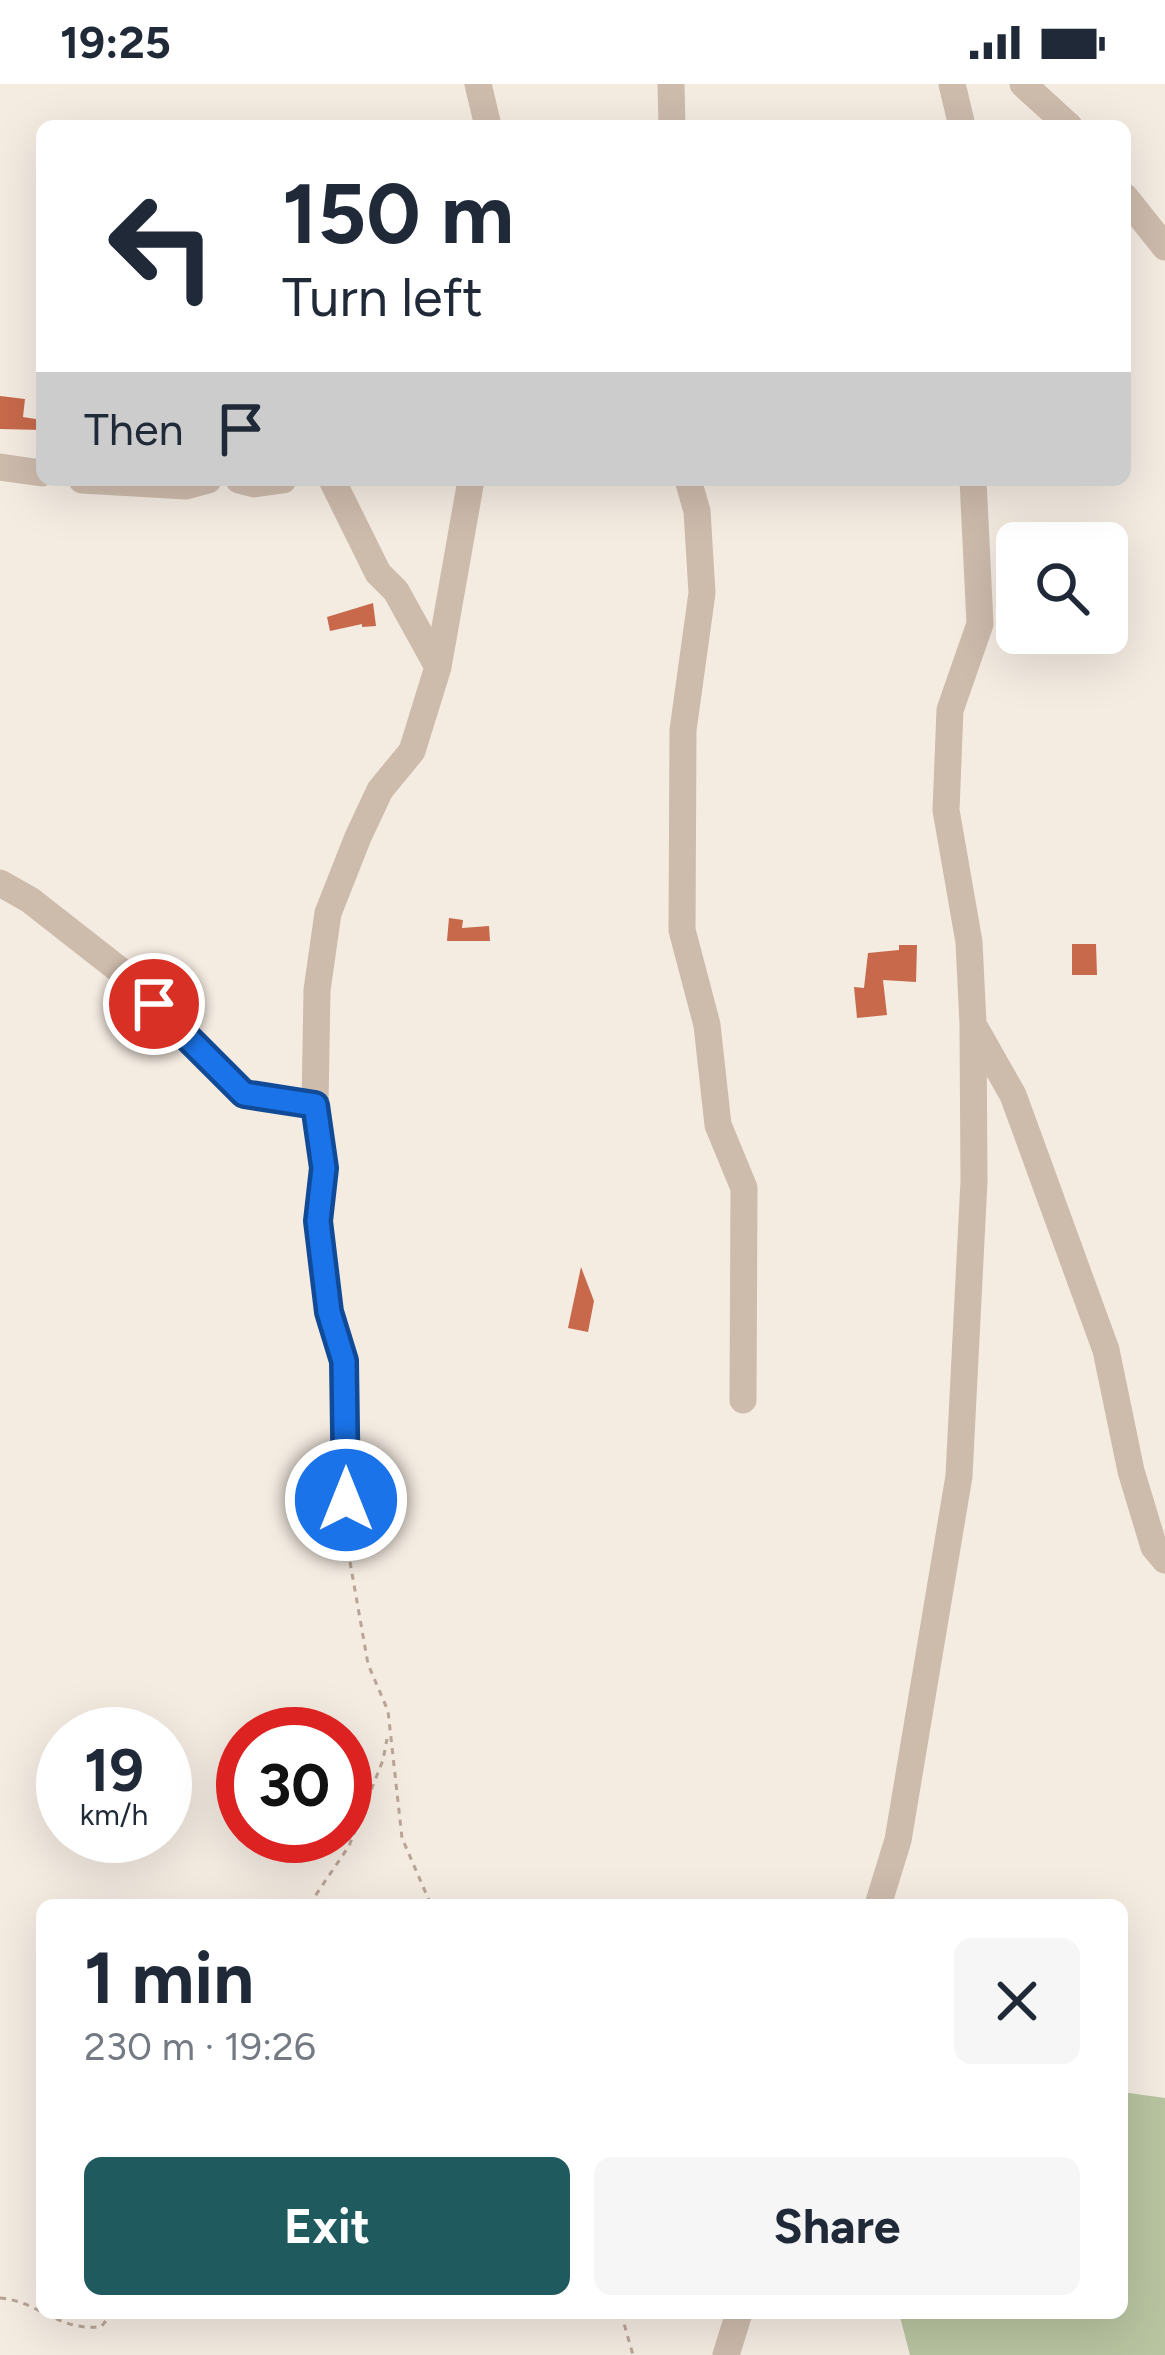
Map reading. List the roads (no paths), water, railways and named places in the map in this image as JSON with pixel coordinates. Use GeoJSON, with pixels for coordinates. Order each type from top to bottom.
{"type":"FeatureCollection","features":[{"type":"Feature","properties":{"kind":"street"},"geometry":{"type":"LineString","coordinates":[[478,84],[487,120]]}},
{"type":"Feature","properties":{"kind":"street"},"geometry":{"type":"LineString","coordinates":[[671,84],[672,120]]}},
{"type":"Feature","properties":{"kind":"street"},"geometry":{"type":"LineString","coordinates":[[952,84],[961,120]]}},
{"type":"Feature","properties":{"kind":"street"},"geometry":{"type":"LineString","coordinates":[[1023,84],[1062,120]]}},
{"type":"Feature","properties":{"kind":"street"},"geometry":{"type":"LineString","coordinates":[[1131,205],[1165,248]]}},
{"type":"Feature","properties":{"kind":"street"},"geometry":{"type":"LineString","coordinates":[[0,466],[36,472]]}},
{"type":"Feature","properties":{"kind":"street"},"geometry":{"type":"LineString","coordinates":[[335,486],[378,573],[396,591],[438,667]]}},
{"type":"Feature","properties":{"kind":"street"},"geometry":{"type":"LineString","coordinates":[[346,1542],[344,1361],[329,1312],[318,1221],[324,1168],[315,1105],[316,990],[328,913],[380,790],[412,751],[438,667],[470,486]]}},
{"type":"Feature","properties":{"kind":"street"},"geometry":{"type":"LineString","coordinates":[[690,486],[697,511],[702,593],[683,730],[682,931],[706,1025],[718,1125],[744,1188],[742,1400]]}},
{"type":"Feature","properties":{"kind":"street"},"geometry":{"type":"LineString","coordinates":[[880,1899],[898,1840],[959,1476],[974,1180],[973,1024],[969,942],[946,810],[950,710],[980,623],[973,486]]}},
{"type":"Feature","properties":{"kind":"street"},"geometry":{"type":"LineString","coordinates":[[0,883],[30,900],[122,972],[244,1094],[315,1105]]}},
{"type":"Feature","properties":{"kind":"street"},"geometry":{"type":"LineString","coordinates":[[973,1024],[1013,1095],[1106,1350],[1131,1471],[1154,1547],[1165,1560]]}},
{"type":"Feature","properties":{"kind":"street"},"geometry":{"type":"LineString","coordinates":[[726,2355],[737,2319]]}}]}
